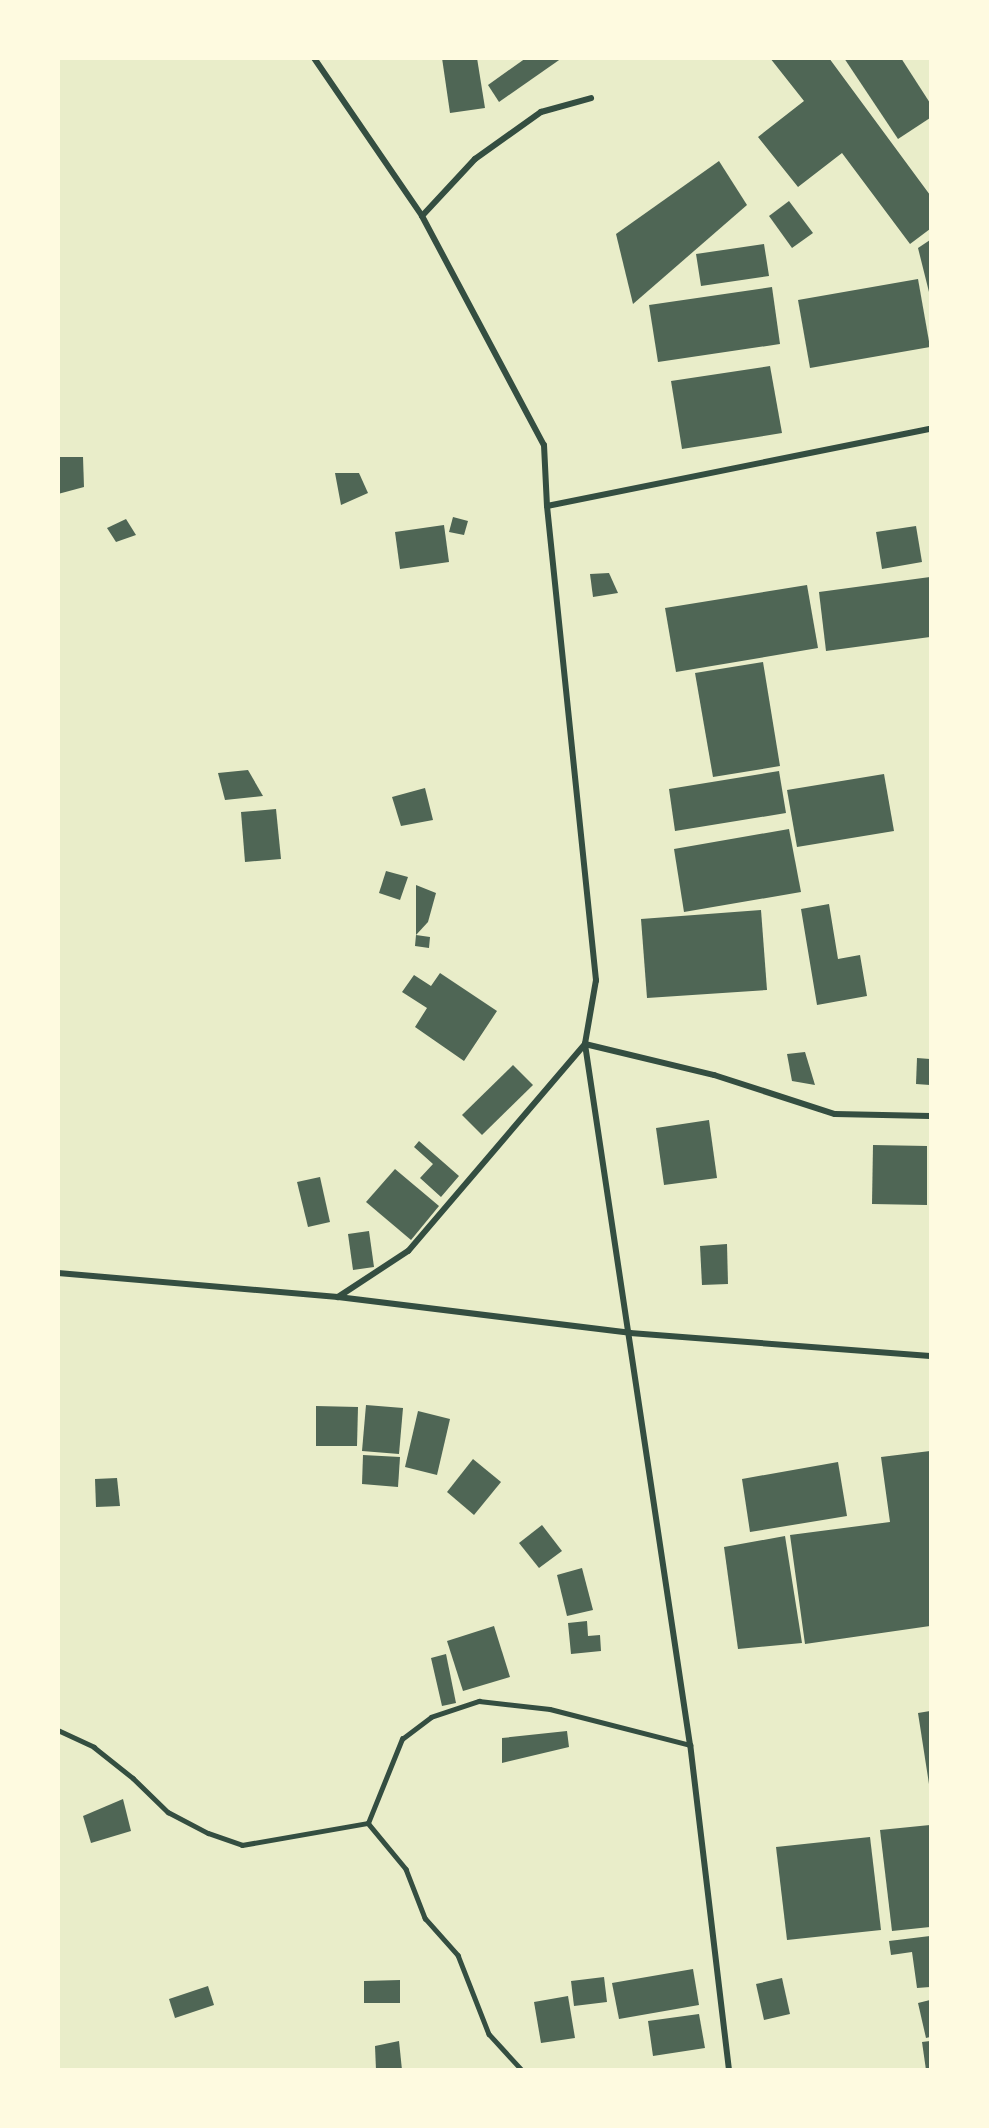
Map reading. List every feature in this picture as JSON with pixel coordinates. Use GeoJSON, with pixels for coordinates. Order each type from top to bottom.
{"type":"FeatureCollection","features":[{"type":"Feature","properties":{"kind":"street"},"geometry":{"type":"LineString","coordinates":[[314,58],[422,216],[544,445],[547,506],[596,980],[585,1044],[630,1332],[690,1745],[729,2070]]}},
{"type":"Feature","properties":{"kind":"street"},"geometry":{"type":"LineString","coordinates":[[422,216],[475,159],[540,112],[591,98]]}},
{"type":"Feature","properties":{"kind":"street"},"geometry":{"type":"LineString","coordinates":[[547,506],[930,429]]}},
{"type":"Feature","properties":{"kind":"street"},"geometry":{"type":"LineString","coordinates":[[585,1044],[714,1074],[835,1114],[930,1116]]}},
{"type":"Feature","properties":{"kind":"street"},"geometry":{"type":"LineString","coordinates":[[338,1297],[408,1251],[585,1044]]}},
{"type":"Feature","properties":{"kind":"street"},"geometry":{"type":"LineString","coordinates":[[58,1273],[338,1297],[630,1332],[930,1356]]}},
{"type":"Feature","properties":{"kind":"lane"},"geometry":{"type":"LineString","coordinates":[[368,1823],[402,1739],[431,1716],[479,1701],[550,1709],[690,1745]]}},
{"type":"Feature","properties":{"kind":"lane"},"geometry":{"type":"LineString","coordinates":[[58,1730],[94,1746],[133,1778],[168,1812],[208,1833],[242,1845],[368,1823]]}},
{"type":"Feature","properties":{"kind":"lane"},"geometry":{"type":"LineString","coordinates":[[368,1823],[406,1869],[425,1918],[458,1955],[489,2034],[522,2070]]}},
{"type":"Feature","properties":{"kind":"building"},"geometry":{"type":"Polygon","coordinates":[[[442,58],[477,58],[485,108],[450,113],[442,58]]]}},
{"type":"Feature","properties":{"kind":"building"},"geometry":{"type":"Polygon","coordinates":[[[526,58],[562,58],[499,102],[488,85],[526,58]]]}},
{"type":"Feature","properties":{"kind":"building"},"geometry":{"type":"Polygon","coordinates":[[[770,58],[829,58],[930,195],[930,229],[910,244],[842,153],[798,187],[758,137],[804,101],[770,58]]]}},
{"type":"Feature","properties":{"kind":"building"},"geometry":{"type":"Polygon","coordinates":[[[844,58],[901,58],[930,103],[930,118],[898,139],[844,58]]]}},
{"type":"Feature","properties":{"kind":"building"},"geometry":{"type":"Polygon","coordinates":[[[719,161],[747,205],[633,304],[616,234],[719,161]]]}},
{"type":"Feature","properties":{"kind":"building"},"geometry":{"type":"Polygon","coordinates":[[[789,201],[813,233],[792,248],[769,216],[789,201]]]}},
{"type":"Feature","properties":{"kind":"building"},"geometry":{"type":"Polygon","coordinates":[[[930,240],[930,296],[918,248],[930,240]]]}},
{"type":"Feature","properties":{"kind":"building"},"geometry":{"type":"Polygon","coordinates":[[[764,244],[769,276],[701,286],[696,254],[764,244]]]}},
{"type":"Feature","properties":{"kind":"building"},"geometry":{"type":"Polygon","coordinates":[[[918,279],[930,347],[810,368],[798,300],[918,279]]]}},
{"type":"Feature","properties":{"kind":"building"},"geometry":{"type":"Polygon","coordinates":[[[772,287],[780,344],[658,362],[649,305],[772,287]]]}},
{"type":"Feature","properties":{"kind":"building"},"geometry":{"type":"Polygon","coordinates":[[[770,366],[782,433],[682,449],[671,381],[770,366]]]}},
{"type":"Feature","properties":{"kind":"building"},"geometry":{"type":"Polygon","coordinates":[[[58,457],[83,457],[84,487],[58,494],[58,457]]]}},
{"type":"Feature","properties":{"kind":"building"},"geometry":{"type":"Polygon","coordinates":[[[335,473],[359,473],[368,493],[341,505],[335,473]]]}},
{"type":"Feature","properties":{"kind":"building"},"geometry":{"type":"Polygon","coordinates":[[[453,517],[468,521],[464,535],[449,532],[453,517]]]}},
{"type":"Feature","properties":{"kind":"building"},"geometry":{"type":"Polygon","coordinates":[[[126,519],[136,535],[116,542],[107,528],[126,519]]]}},
{"type":"Feature","properties":{"kind":"building"},"geometry":{"type":"Polygon","coordinates":[[[444,525],[449,562],[400,569],[395,532],[444,525]]]}},
{"type":"Feature","properties":{"kind":"building"},"geometry":{"type":"Polygon","coordinates":[[[916,526],[922,562],[882,569],[876,532],[916,526]]]}},
{"type":"Feature","properties":{"kind":"building"},"geometry":{"type":"Polygon","coordinates":[[[609,573],[618,593],[593,597],[590,574],[609,573]]]}},
{"type":"Feature","properties":{"kind":"building"},"geometry":{"type":"Polygon","coordinates":[[[930,577],[930,637],[826,651],[819,592],[930,577]]]}},
{"type":"Feature","properties":{"kind":"building"},"geometry":{"type":"Polygon","coordinates":[[[807,585],[818,648],[676,672],[665,608],[807,585]]]}},
{"type":"Feature","properties":{"kind":"building"},"geometry":{"type":"Polygon","coordinates":[[[763,662],[780,766],[713,777],[695,673],[763,662]]]}},
{"type":"Feature","properties":{"kind":"building"},"geometry":{"type":"Polygon","coordinates":[[[248,770],[263,796],[225,800],[218,773],[248,770]]]}},
{"type":"Feature","properties":{"kind":"building"},"geometry":{"type":"Polygon","coordinates":[[[779,771],[786,813],[675,831],[669,789],[779,771]]]}},
{"type":"Feature","properties":{"kind":"building"},"geometry":{"type":"Polygon","coordinates":[[[884,774],[894,831],[797,847],[787,790],[884,774]]]}},
{"type":"Feature","properties":{"kind":"building"},"geometry":{"type":"Polygon","coordinates":[[[425,788],[433,820],[401,826],[392,797],[425,788]]]}},
{"type":"Feature","properties":{"kind":"building"},"geometry":{"type":"Polygon","coordinates":[[[276,809],[281,859],[245,862],[241,812],[276,809]]]}},
{"type":"Feature","properties":{"kind":"building"},"geometry":{"type":"Polygon","coordinates":[[[789,829],[801,892],[684,912],[674,849],[789,829]]]}},
{"type":"Feature","properties":{"kind":"building"},"geometry":{"type":"Polygon","coordinates":[[[386,871],[408,877],[400,900],[379,893],[386,871]]]}},
{"type":"Feature","properties":{"kind":"building"},"geometry":{"type":"Polygon","coordinates":[[[416,885],[436,893],[428,922],[416,935],[416,885]]]}},
{"type":"Feature","properties":{"kind":"building"},"geometry":{"type":"Polygon","coordinates":[[[829,904],[838,959],[860,955],[867,996],[817,1005],[801,909],[829,904]]]}},
{"type":"Feature","properties":{"kind":"building"},"geometry":{"type":"Polygon","coordinates":[[[761,910],[767,990],[647,998],[641,919],[761,910]]]}},
{"type":"Feature","properties":{"kind":"building"},"geometry":{"type":"Polygon","coordinates":[[[416,935],[430,937],[429,948],[415,946],[416,935]]]}},
{"type":"Feature","properties":{"kind":"building"},"geometry":{"type":"Polygon","coordinates":[[[440,973],[497,1011],[464,1061],[415,1027],[427,1008],[402,992],[414,975],[431,986],[440,973]]]}},
{"type":"Feature","properties":{"kind":"building"},"geometry":{"type":"Polygon","coordinates":[[[805,1052],[815,1085],[792,1081],[787,1054],[805,1052]]]}},
{"type":"Feature","properties":{"kind":"building"},"geometry":{"type":"Polygon","coordinates":[[[917,1058],[930,1059],[930,1085],[916,1084],[917,1058]]]}},
{"type":"Feature","properties":{"kind":"building"},"geometry":{"type":"Polygon","coordinates":[[[513,1065],[533,1085],[482,1135],[462,1115],[513,1065]]]}},
{"type":"Feature","properties":{"kind":"building"},"geometry":{"type":"Polygon","coordinates":[[[709,1120],[717,1178],[664,1185],[656,1128],[709,1120]]]}},
{"type":"Feature","properties":{"kind":"building"},"geometry":{"type":"Polygon","coordinates":[[[419,1141],[459,1176],[441,1197],[420,1178],[433,1164],[414,1147],[419,1141]]]}},
{"type":"Feature","properties":{"kind":"building"},"geometry":{"type":"Polygon","coordinates":[[[873,1145],[927,1146],[927,1205],[872,1204],[873,1145]]]}},
{"type":"Feature","properties":{"kind":"building"},"geometry":{"type":"Polygon","coordinates":[[[395,1169],[439,1206],[411,1240],[366,1202],[395,1169]]]}},
{"type":"Feature","properties":{"kind":"building"},"geometry":{"type":"Polygon","coordinates":[[[320,1177],[330,1222],[308,1227],[297,1182],[320,1177]]]}},
{"type":"Feature","properties":{"kind":"building"},"geometry":{"type":"Polygon","coordinates":[[[369,1231],[374,1267],[353,1270],[348,1234],[369,1231]]]}},
{"type":"Feature","properties":{"kind":"building"},"geometry":{"type":"Polygon","coordinates":[[[727,1244],[728,1284],[702,1285],[700,1246],[727,1244]]]}},
{"type":"Feature","properties":{"kind":"building"},"geometry":{"type":"Polygon","coordinates":[[[366,1405],[403,1408],[399,1454],[362,1451],[366,1405]]]}},
{"type":"Feature","properties":{"kind":"building"},"geometry":{"type":"Polygon","coordinates":[[[316,1406],[358,1407],[357,1446],[316,1446],[316,1406]]]}},
{"type":"Feature","properties":{"kind":"building"},"geometry":{"type":"Polygon","coordinates":[[[418,1411],[450,1419],[437,1475],[405,1467],[418,1411]]]}},
{"type":"Feature","properties":{"kind":"building"},"geometry":{"type":"Polygon","coordinates":[[[930,1451],[930,1626],[805,1644],[790,1535],[890,1522],[881,1457],[930,1451]]]}},
{"type":"Feature","properties":{"kind":"building"},"geometry":{"type":"Polygon","coordinates":[[[363,1455],[400,1457],[398,1487],[362,1484],[363,1455]]]}},
{"type":"Feature","properties":{"kind":"building"},"geometry":{"type":"Polygon","coordinates":[[[473,1459],[501,1482],[474,1515],[447,1492],[473,1459]]]}},
{"type":"Feature","properties":{"kind":"building"},"geometry":{"type":"Polygon","coordinates":[[[838,1462],[847,1516],[750,1532],[742,1479],[838,1462]]]}},
{"type":"Feature","properties":{"kind":"building"},"geometry":{"type":"Polygon","coordinates":[[[117,1478],[120,1506],[96,1507],[95,1479],[117,1478]]]}},
{"type":"Feature","properties":{"kind":"building"},"geometry":{"type":"Polygon","coordinates":[[[542,1525],[562,1551],[539,1568],[519,1543],[542,1525]]]}},
{"type":"Feature","properties":{"kind":"building"},"geometry":{"type":"Polygon","coordinates":[[[785,1536],[802,1643],[738,1649],[724,1547],[785,1536]]]}},
{"type":"Feature","properties":{"kind":"building"},"geometry":{"type":"Polygon","coordinates":[[[582,1568],[593,1610],[567,1616],[557,1575],[582,1568]]]}},
{"type":"Feature","properties":{"kind":"building"},"geometry":{"type":"Polygon","coordinates":[[[587,1621],[588,1636],[600,1635],[601,1651],[571,1654],[568,1623],[587,1621]]]}},
{"type":"Feature","properties":{"kind":"building"},"geometry":{"type":"Polygon","coordinates":[[[494,1626],[510,1677],[463,1691],[447,1641],[494,1626]]]}},
{"type":"Feature","properties":{"kind":"building"},"geometry":{"type":"Polygon","coordinates":[[[446,1654],[456,1703],[442,1706],[431,1658],[446,1654]]]}},
{"type":"Feature","properties":{"kind":"building"},"geometry":{"type":"Polygon","coordinates":[[[930,1711],[930,1784],[929,1784],[918,1713],[930,1711]]]}},
{"type":"Feature","properties":{"kind":"building"},"geometry":{"type":"Polygon","coordinates":[[[567,1731],[569,1747],[502,1763],[502,1738],[567,1731]]]}},
{"type":"Feature","properties":{"kind":"building"},"geometry":{"type":"Polygon","coordinates":[[[123,1799],[131,1831],[91,1843],[83,1816],[123,1799]]]}},
{"type":"Feature","properties":{"kind":"building"},"geometry":{"type":"Polygon","coordinates":[[[930,1825],[930,1927],[892,1931],[880,1830],[930,1825]]]}},
{"type":"Feature","properties":{"kind":"building"},"geometry":{"type":"Polygon","coordinates":[[[870,1837],[881,1930],[787,1940],[776,1847],[870,1837]]]}},
{"type":"Feature","properties":{"kind":"building"},"geometry":{"type":"Polygon","coordinates":[[[930,1936],[930,1987],[917,1988],[912,1952],[891,1955],[889,1941],[930,1936]]]}},
{"type":"Feature","properties":{"kind":"building"},"geometry":{"type":"Polygon","coordinates":[[[693,1969],[699,2005],[619,2019],[612,1983],[693,1969]]]}},
{"type":"Feature","properties":{"kind":"building"},"geometry":{"type":"Polygon","coordinates":[[[604,1977],[607,2002],[574,2006],[571,1981],[604,1977]]]}},
{"type":"Feature","properties":{"kind":"building"},"geometry":{"type":"Polygon","coordinates":[[[782,1978],[790,2014],[764,2020],[756,1984],[782,1978]]]}},
{"type":"Feature","properties":{"kind":"building"},"geometry":{"type":"Polygon","coordinates":[[[400,1980],[400,2003],[364,2003],[364,1981],[400,1980]]]}},
{"type":"Feature","properties":{"kind":"building"},"geometry":{"type":"Polygon","coordinates":[[[208,1986],[214,2005],[175,2018],[169,1999],[208,1986]]]}},
{"type":"Feature","properties":{"kind":"building"},"geometry":{"type":"Polygon","coordinates":[[[568,1996],[575,2038],[541,2043],[534,2002],[568,1996]]]}},
{"type":"Feature","properties":{"kind":"building"},"geometry":{"type":"Polygon","coordinates":[[[930,2000],[930,2037],[926,2038],[918,2003],[930,2000]]]}},
{"type":"Feature","properties":{"kind":"building"},"geometry":{"type":"Polygon","coordinates":[[[699,2014],[705,2048],[653,2056],[648,2021],[699,2014]]]}},
{"type":"Feature","properties":{"kind":"building"},"geometry":{"type":"Polygon","coordinates":[[[399,2041],[402,2070],[376,2070],[375,2046],[399,2041]]]}},
{"type":"Feature","properties":{"kind":"building"},"geometry":{"type":"Polygon","coordinates":[[[930,2041],[930,2070],[926,2070],[922,2042],[930,2041]]]}}]}
